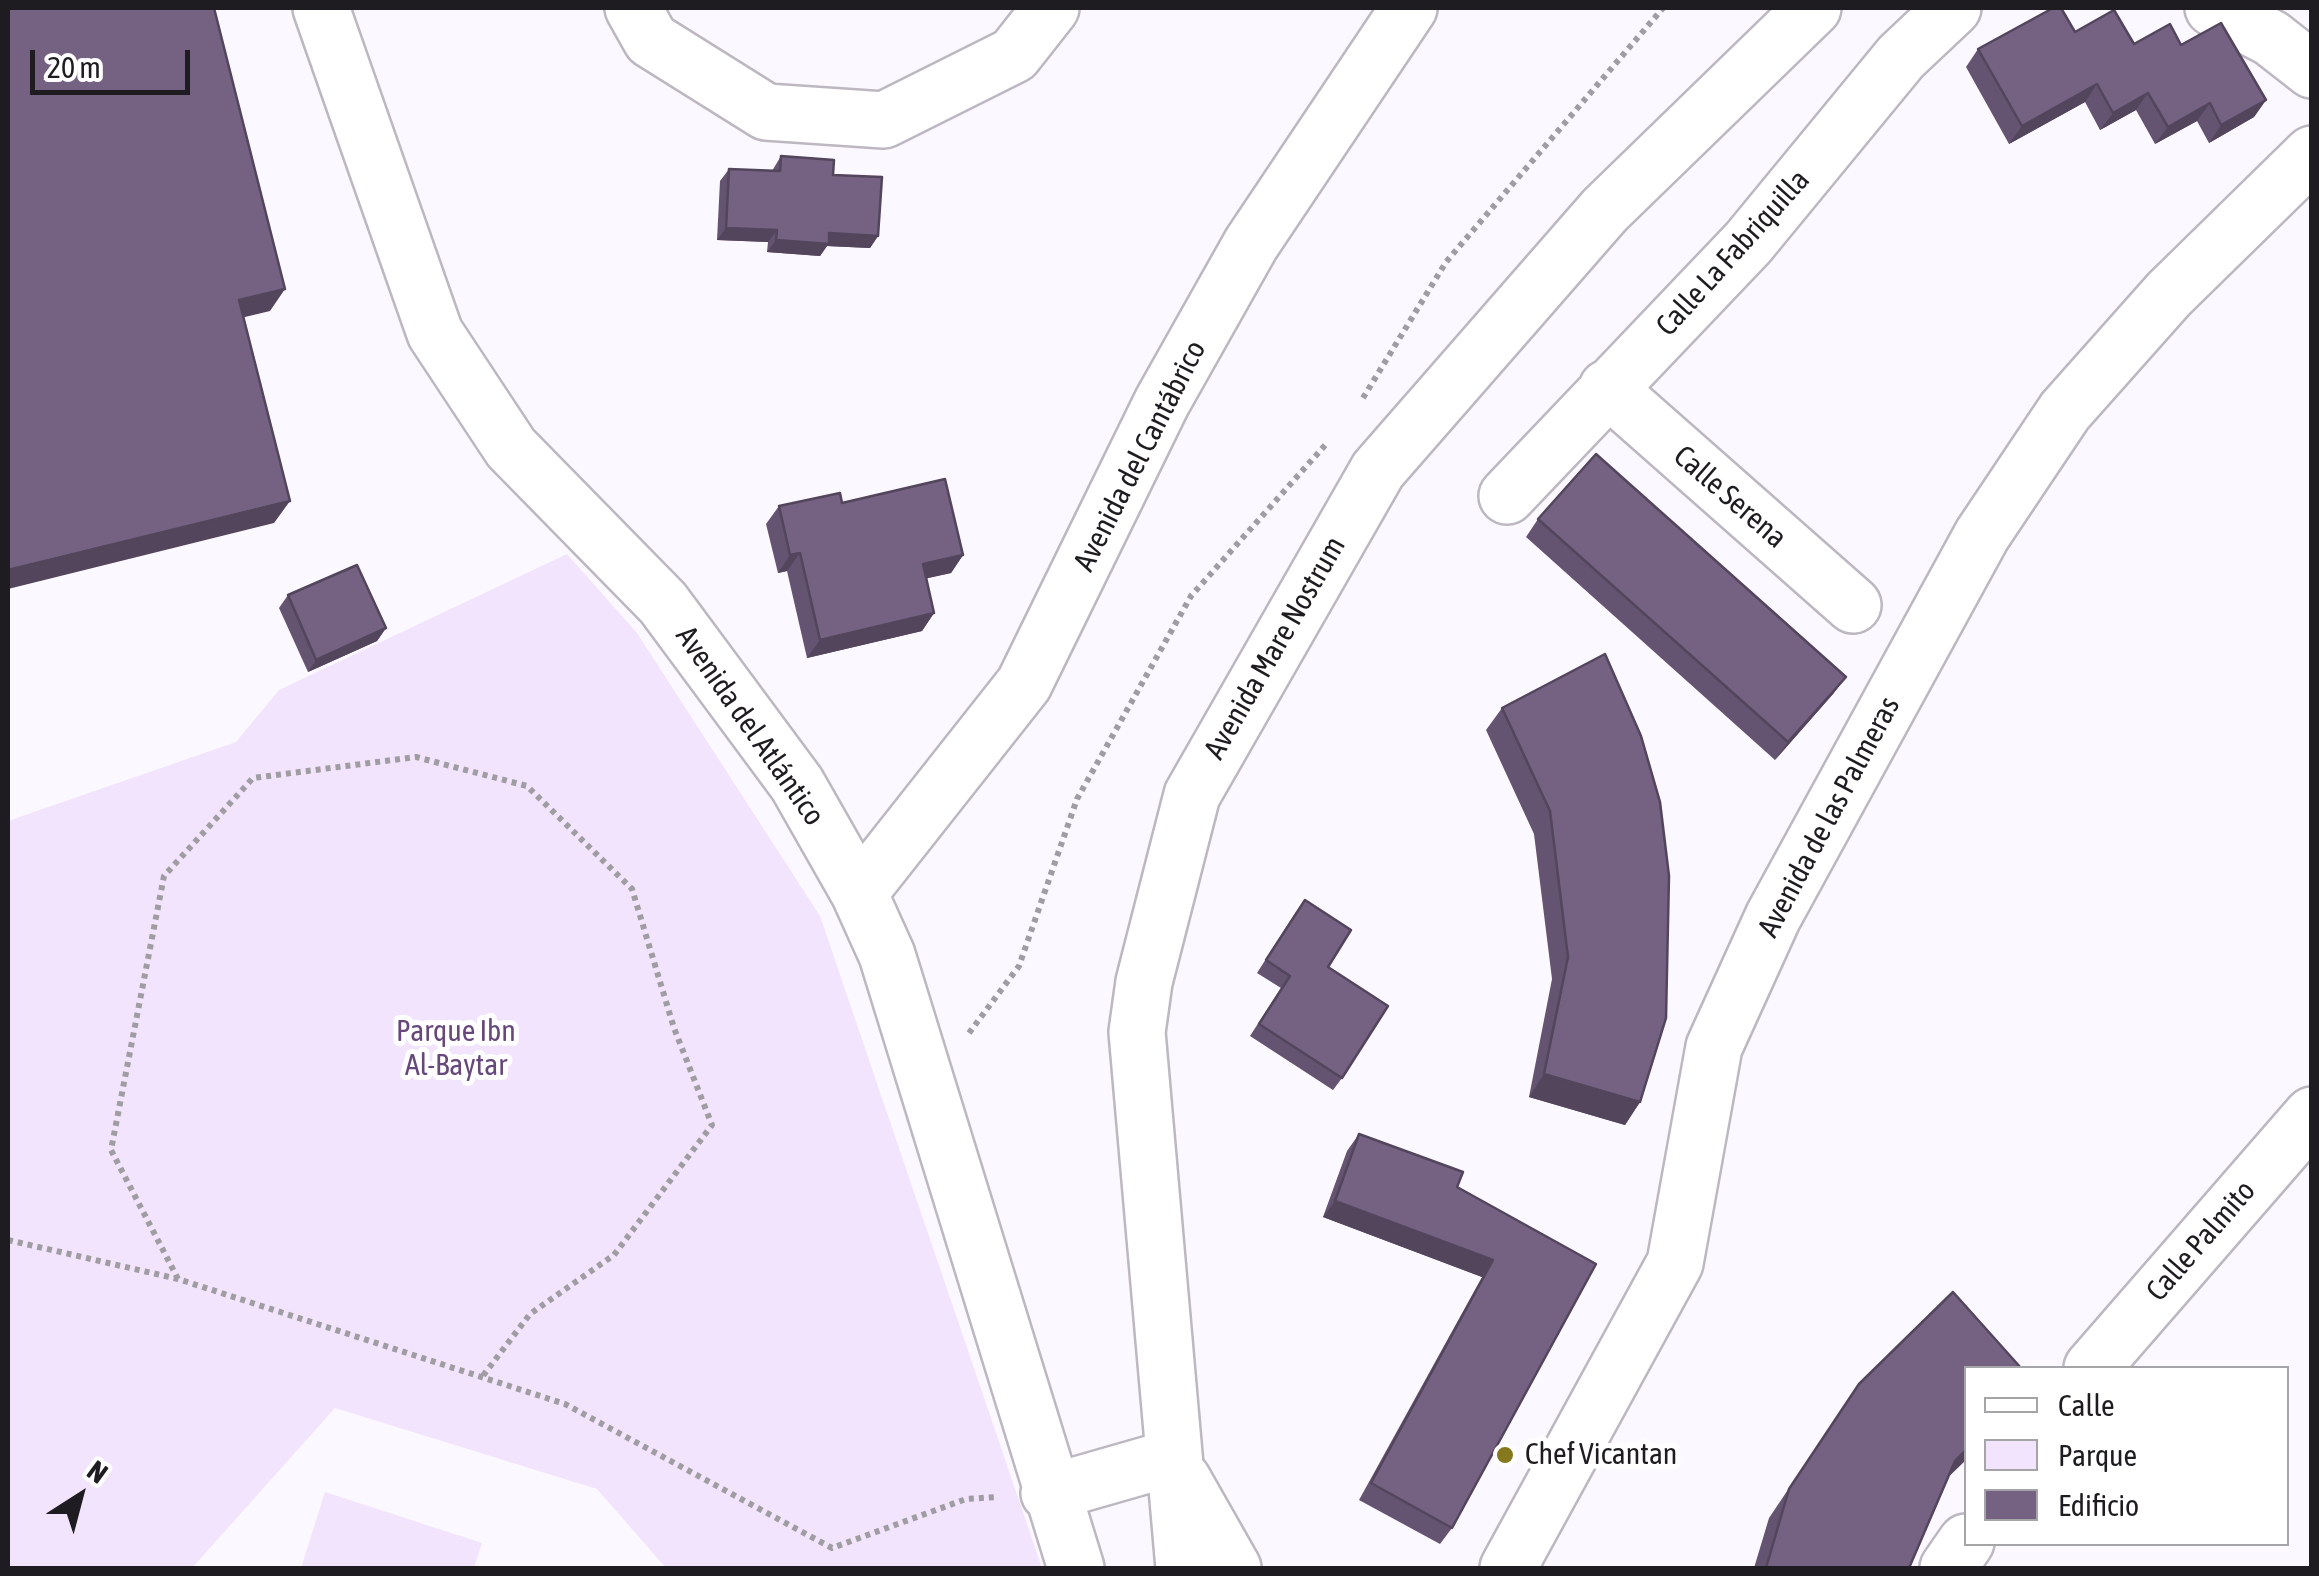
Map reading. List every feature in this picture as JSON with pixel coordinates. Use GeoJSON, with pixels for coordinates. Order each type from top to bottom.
{"type":"FeatureCollection","features":[{"type":"Feature","properties":{"kind":"street","name":"Avenida del Atlántico"},"geometry":{"type":"LineString","coordinates":[[321,8],[435,333],[511,448],[663,603],[797,784],[859,893],[887,955],[1049,1493],[1076,1568]]}},
{"type":"Feature","properties":{"kind":"street"},"geometry":{"type":"LineString","coordinates":[[633,8],[651,40],[766,112],[884,120],[1014,55],[1051,8]]}},
{"type":"Feature","properties":{"kind":"street","name":"Avenida del Cantábrico"},"geometry":{"type":"LineString","coordinates":[[859,893],[1024,684],[1162,402],[1242,260],[1408,8]]}},
{"type":"Feature","properties":{"kind":"street","name":"Avenida Mare Nostrum"},"geometry":{"type":"LineString","coordinates":[[1184,1568],[1171,1458],[1166,1326],[1137,1032],[1144,982],[1192,795],[1378,470],[1605,210],[1813,8]]}},
{"type":"Feature","properties":{"kind":"street","name":"Calle La Fabriquilla"},"geometry":{"type":"LineString","coordinates":[[1508,496],[1748,243],[1901,57],[1954,8]]}},
{"type":"Feature","properties":{"kind":"street"},"geometry":{"type":"LineString","coordinates":[[2214,8],[2271,38],[2312,70]]}},
{"type":"Feature","properties":{"kind":"street","name":"Avenida de las Palmeras"},"geometry":{"type":"LineString","coordinates":[[1508,1568],[1675,1263],[1714,1046],[1773,918],[1982,535],[2065,411],[2169,294],[2312,154]]}},
{"type":"Feature","properties":{"kind":"street","name":"Calle Serena"},"geometry":{"type":"LineString","coordinates":[[1607,388],[1853,605]]}},
{"type":"Feature","properties":{"kind":"street","name":"Calle Palmito"},"geometry":{"type":"LineString","coordinates":[[2094,1366],[2312,1115]]}},
{"type":"Feature","properties":{"kind":"street"},"geometry":{"type":"LineString","coordinates":[[1049,1493],[1171,1458]]}},
{"type":"Feature","properties":{"kind":"street","name":"Avenida Mare Nostrum"},"geometry":{"type":"LineString","coordinates":[[1171,1458],[1233,1568]]}},
{"type":"Feature","properties":{"kind":"street"},"geometry":{"type":"LineString","coordinates":[[1948,1568],[1964,1545]]}},
{"type":"Feature","properties":{"kind":"path"},"geometry":{"type":"LineString","coordinates":[[178,1279],[110,1150],[164,876],[252,778],[416,757],[527,786],[632,890],[674,1028],[712,1124],[614,1254],[530,1314],[482,1377]]}},
{"type":"Feature","properties":{"kind":"path"},"geometry":{"type":"LineString","coordinates":[[8,1240],[178,1279],[565,1404],[832,1548],[966,1500],[1049,1493]]}},
{"type":"Feature","properties":{"kind":"green space","name":"Parque Ibn Al-Baytar"},"geometry":{"type":"Polygon","coordinates":[[[567,554],[637,633],[820,916],[1042,1568],[666,1568],[597,1489],[335,1408],[192,1568],[8,1568],[8,821],[236,742],[279,690],[567,554]]]}},
{"type":"Feature","properties":{"kind":"green space"},"geometry":{"type":"Polygon","coordinates":[[[325,1492],[482,1543],[474,1568],[301,1568],[325,1492]]]}},
{"type":"Feature","properties":{"kind":"building"},"geometry":{"type":"Polygon","coordinates":[[[8,8],[214,8],[285,289],[239,300],[290,501],[8,570],[8,8]]]}},
{"type":"Feature","properties":{"kind":"building"},"geometry":{"type":"Polygon","coordinates":[[[2053,8],[2061,8],[2075,32],[2114,10],[2134,44],[2170,24],[2181,45],[2221,23],[2266,100],[2221,125],[2210,103],[2168,127],[2148,93],[2113,113],[2097,84],[2022,126],[1978,49],[2053,8]]]}},
{"type":"Feature","properties":{"kind":"building"},"geometry":{"type":"Polygon","coordinates":[[[781,156],[834,160],[833,175],[882,177],[878,236],[829,233],[829,244],[776,240],[777,230],[726,228],[729,169],[780,171],[781,156]]]}},
{"type":"Feature","properties":{"kind":"building"},"geometry":{"type":"Polygon","coordinates":[[[1596,454],[1846,677],[1788,742],[1538,519],[1596,454]]]}},
{"type":"Feature","properties":{"kind":"building"},"geometry":{"type":"Polygon","coordinates":[[[945,479],[963,555],[923,564],[934,613],[820,640],[800,553],[790,555],[779,506],[840,493],[842,503],[945,479]]]}},
{"type":"Feature","properties":{"kind":"building"},"geometry":{"type":"Polygon","coordinates":[[[357,565],[386,628],[316,660],[288,595],[357,565]]]}},
{"type":"Feature","properties":{"kind":"building"},"geometry":{"type":"Polygon","coordinates":[[[1605,654],[1641,736],[1660,802],[1669,876],[1666,1018],[1640,1102],[1544,1074],[1568,957],[1550,811],[1502,708],[1605,654]]]}},
{"type":"Feature","properties":{"kind":"building"},"geometry":{"type":"Polygon","coordinates":[[[1305,900],[1351,930],[1328,967],[1388,1006],[1342,1078],[1259,1024],[1290,976],[1266,960],[1305,900]]]}},
{"type":"Feature","properties":{"kind":"building"},"geometry":{"type":"Polygon","coordinates":[[[1359,1134],[1463,1172],[1457,1187],[1596,1264],[1452,1528],[1371,1483],[1493,1260],[1335,1201],[1359,1134]]]}},
{"type":"Feature","properties":{"kind":"building"},"geometry":{"type":"Polygon","coordinates":[[[1953,1292],[2019,1366],[1964,1366],[1964,1452],[1955,1461],[1909,1568],[1766,1568],[1789,1489],[1859,1384],[1953,1292]]]}},
{"type":"Feature","properties":{"kind":"place","name":"Chef Vicantan"},"geometry":{"type":"Point","coordinates":[1505,1455]}}]}
